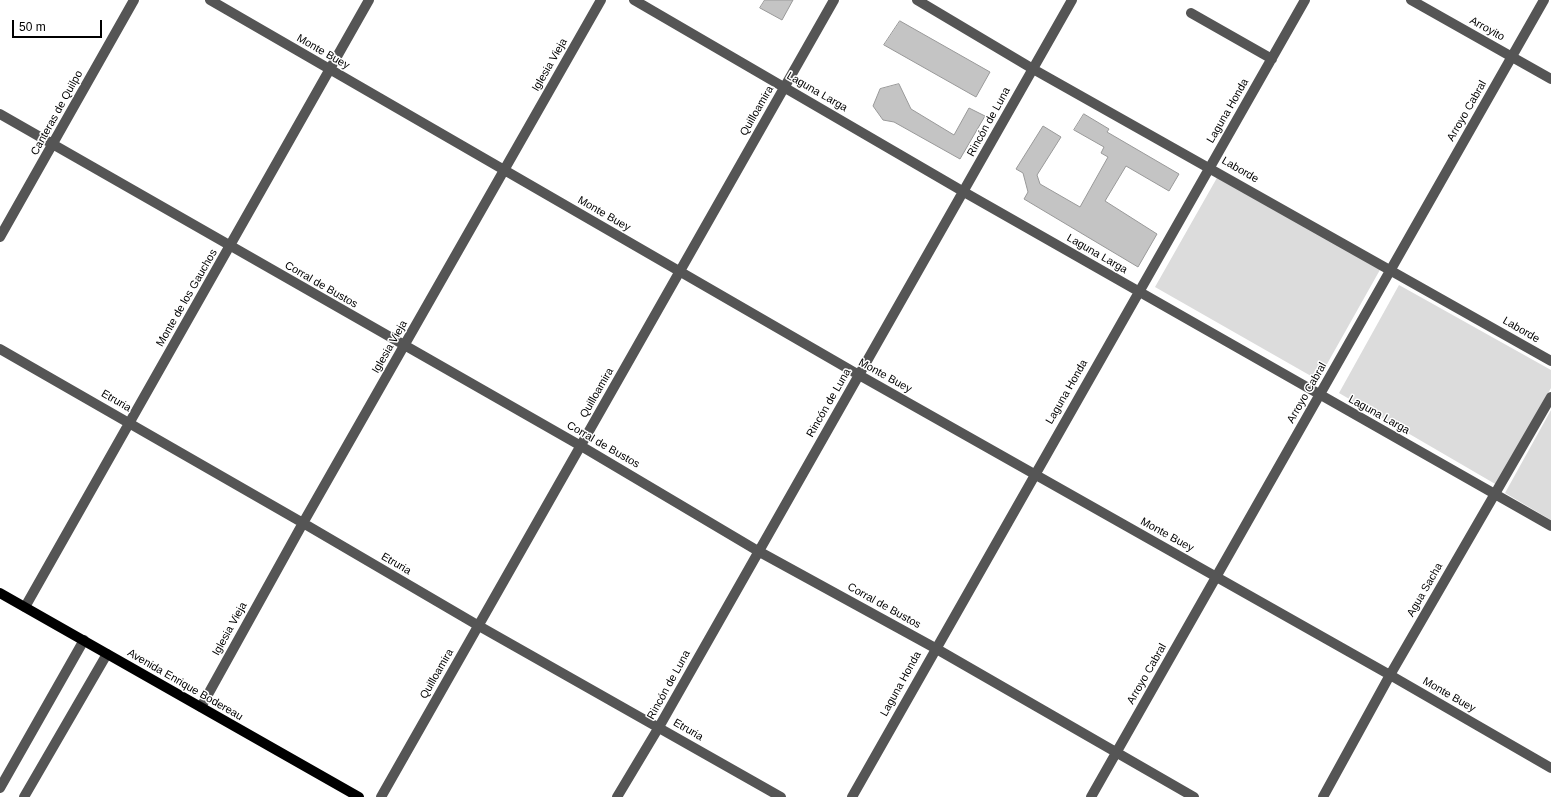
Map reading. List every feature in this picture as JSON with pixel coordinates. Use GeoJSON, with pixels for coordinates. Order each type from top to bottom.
{"type":"FeatureCollection","features":[{"type":"Feature","properties":{"kind":"main road","name":"Avenida Enrique Bodereau"},"geometry":{"type":"LineString","coordinates":[[0,593],[359,797]]}},
{"type":"Feature","properties":{"kind":"street","name":"Canteras de Quilpo"},"geometry":{"type":"LineString","coordinates":[[0,237],[134,0]]}},
{"type":"Feature","properties":{"kind":"street","name":"Monte Buey"},"geometry":{"type":"LineString","coordinates":[[210,0],[859,375],[1217,576],[1551,768]]}},
{"type":"Feature","properties":{"kind":"street","name":"Monte de los Gauchos"},"geometry":{"type":"LineString","coordinates":[[24,607],[369,0]]}},
{"type":"Feature","properties":{"kind":"street","name":"Iglesia Vieja"},"geometry":{"type":"LineString","coordinates":[[200,707],[601,0]]}},
{"type":"Feature","properties":{"kind":"street","name":"Laguna Larga"},"geometry":{"type":"LineString","coordinates":[[634,0],[964,192],[1320,396],[1551,526]]}},
{"type":"Feature","properties":{"kind":"street","name":"Quilloamira"},"geometry":{"type":"LineString","coordinates":[[381,797],[834,0]]}},
{"type":"Feature","properties":{"kind":"street","name":"Laborde"},"geometry":{"type":"LineString","coordinates":[[917,0],[1033,69],[1209,166],[1551,361]]}},
{"type":"Feature","properties":{"kind":"street","name":"Rincón de Luna"},"geometry":{"type":"LineString","coordinates":[[617,797],[659,727],[758,550],[964,192],[1072,0]]}},
{"type":"Feature","properties":{"kind":"street","name":"Laguna Honda"},"geometry":{"type":"LineString","coordinates":[[852,797],[935,648],[1305,0]]}},
{"type":"Feature","properties":{"kind":"street","name":"Arroyito"},"geometry":{"type":"LineString","coordinates":[[1412,0],[1551,79]]}},
{"type":"Feature","properties":{"kind":"street","name":"Arroyo Cabral"},"geometry":{"type":"LineString","coordinates":[[1091,797],[1544,0]]}},
{"type":"Feature","properties":{"kind":"street"},"geometry":{"type":"LineString","coordinates":[[1191,13],[1272,59]]}},
{"type":"Feature","properties":{"kind":"street","name":"Corral de Bustos"},"geometry":{"type":"LineString","coordinates":[[0,114],[581,446],[758,550],[1117,751],[1194,797]]}},
{"type":"Feature","properties":{"kind":"street","name":"Etruria"},"geometry":{"type":"LineString","coordinates":[[0,349],[129,422],[479,626],[781,797]]}},
{"type":"Feature","properties":{"kind":"street","name":"Agua Sacha"},"geometry":{"type":"LineString","coordinates":[[1323,797],[1390,675],[1551,397]]}},
{"type":"Feature","properties":{"kind":"street"},"geometry":{"type":"LineString","coordinates":[[0,788],[84,640]]}},
{"type":"Feature","properties":{"kind":"street"},"geometry":{"type":"LineString","coordinates":[[24,797],[108,654]]}},
{"type":"Feature","properties":{"kind":"shaded area"},"geometry":{"type":"Polygon","coordinates":[[[1218,176],[1381,268],[1318,380],[1155,287],[1218,176]]]}},
{"type":"Feature","properties":{"kind":"shaded area"},"geometry":{"type":"Polygon","coordinates":[[[1399,285],[1551,370],[1551,388],[1497,485],[1339,393],[1399,285]]]}},
{"type":"Feature","properties":{"kind":"shaded area"},"geometry":{"type":"Polygon","coordinates":[[[1551,410],[1551,520],[1505,493],[1551,410]]]}},
{"type":"Feature","properties":{"kind":"building"},"geometry":{"type":"Polygon","coordinates":[[[765,0],[793,0],[782,20],[760,8],[765,0]]]}},
{"type":"Feature","properties":{"kind":"building"},"geometry":{"type":"Polygon","coordinates":[[[900,21],[990,72],[976,97],[884,45],[900,21]]]}},
{"type":"Feature","properties":{"kind":"building"},"geometry":{"type":"Polygon","coordinates":[[[899,84],[911,109],[954,135],[969,108],[985,116],[960,159],[894,122],[883,120],[873,106],[880,89],[899,84]]]}},
{"type":"Feature","properties":{"kind":"building"},"geometry":{"type":"Polygon","coordinates":[[[1084,114],[1109,129],[1107,132],[1179,174],[1169,191],[1126,166],[1105,201],[1157,234],[1138,267],[1024,199],[1028,192],[1023,173],[1016,169],[1043,126],[1061,137],[1037,175],[1040,184],[1080,207],[1108,157],[1101,153],[1104,147],[1074,130],[1084,114]]]}}]}
